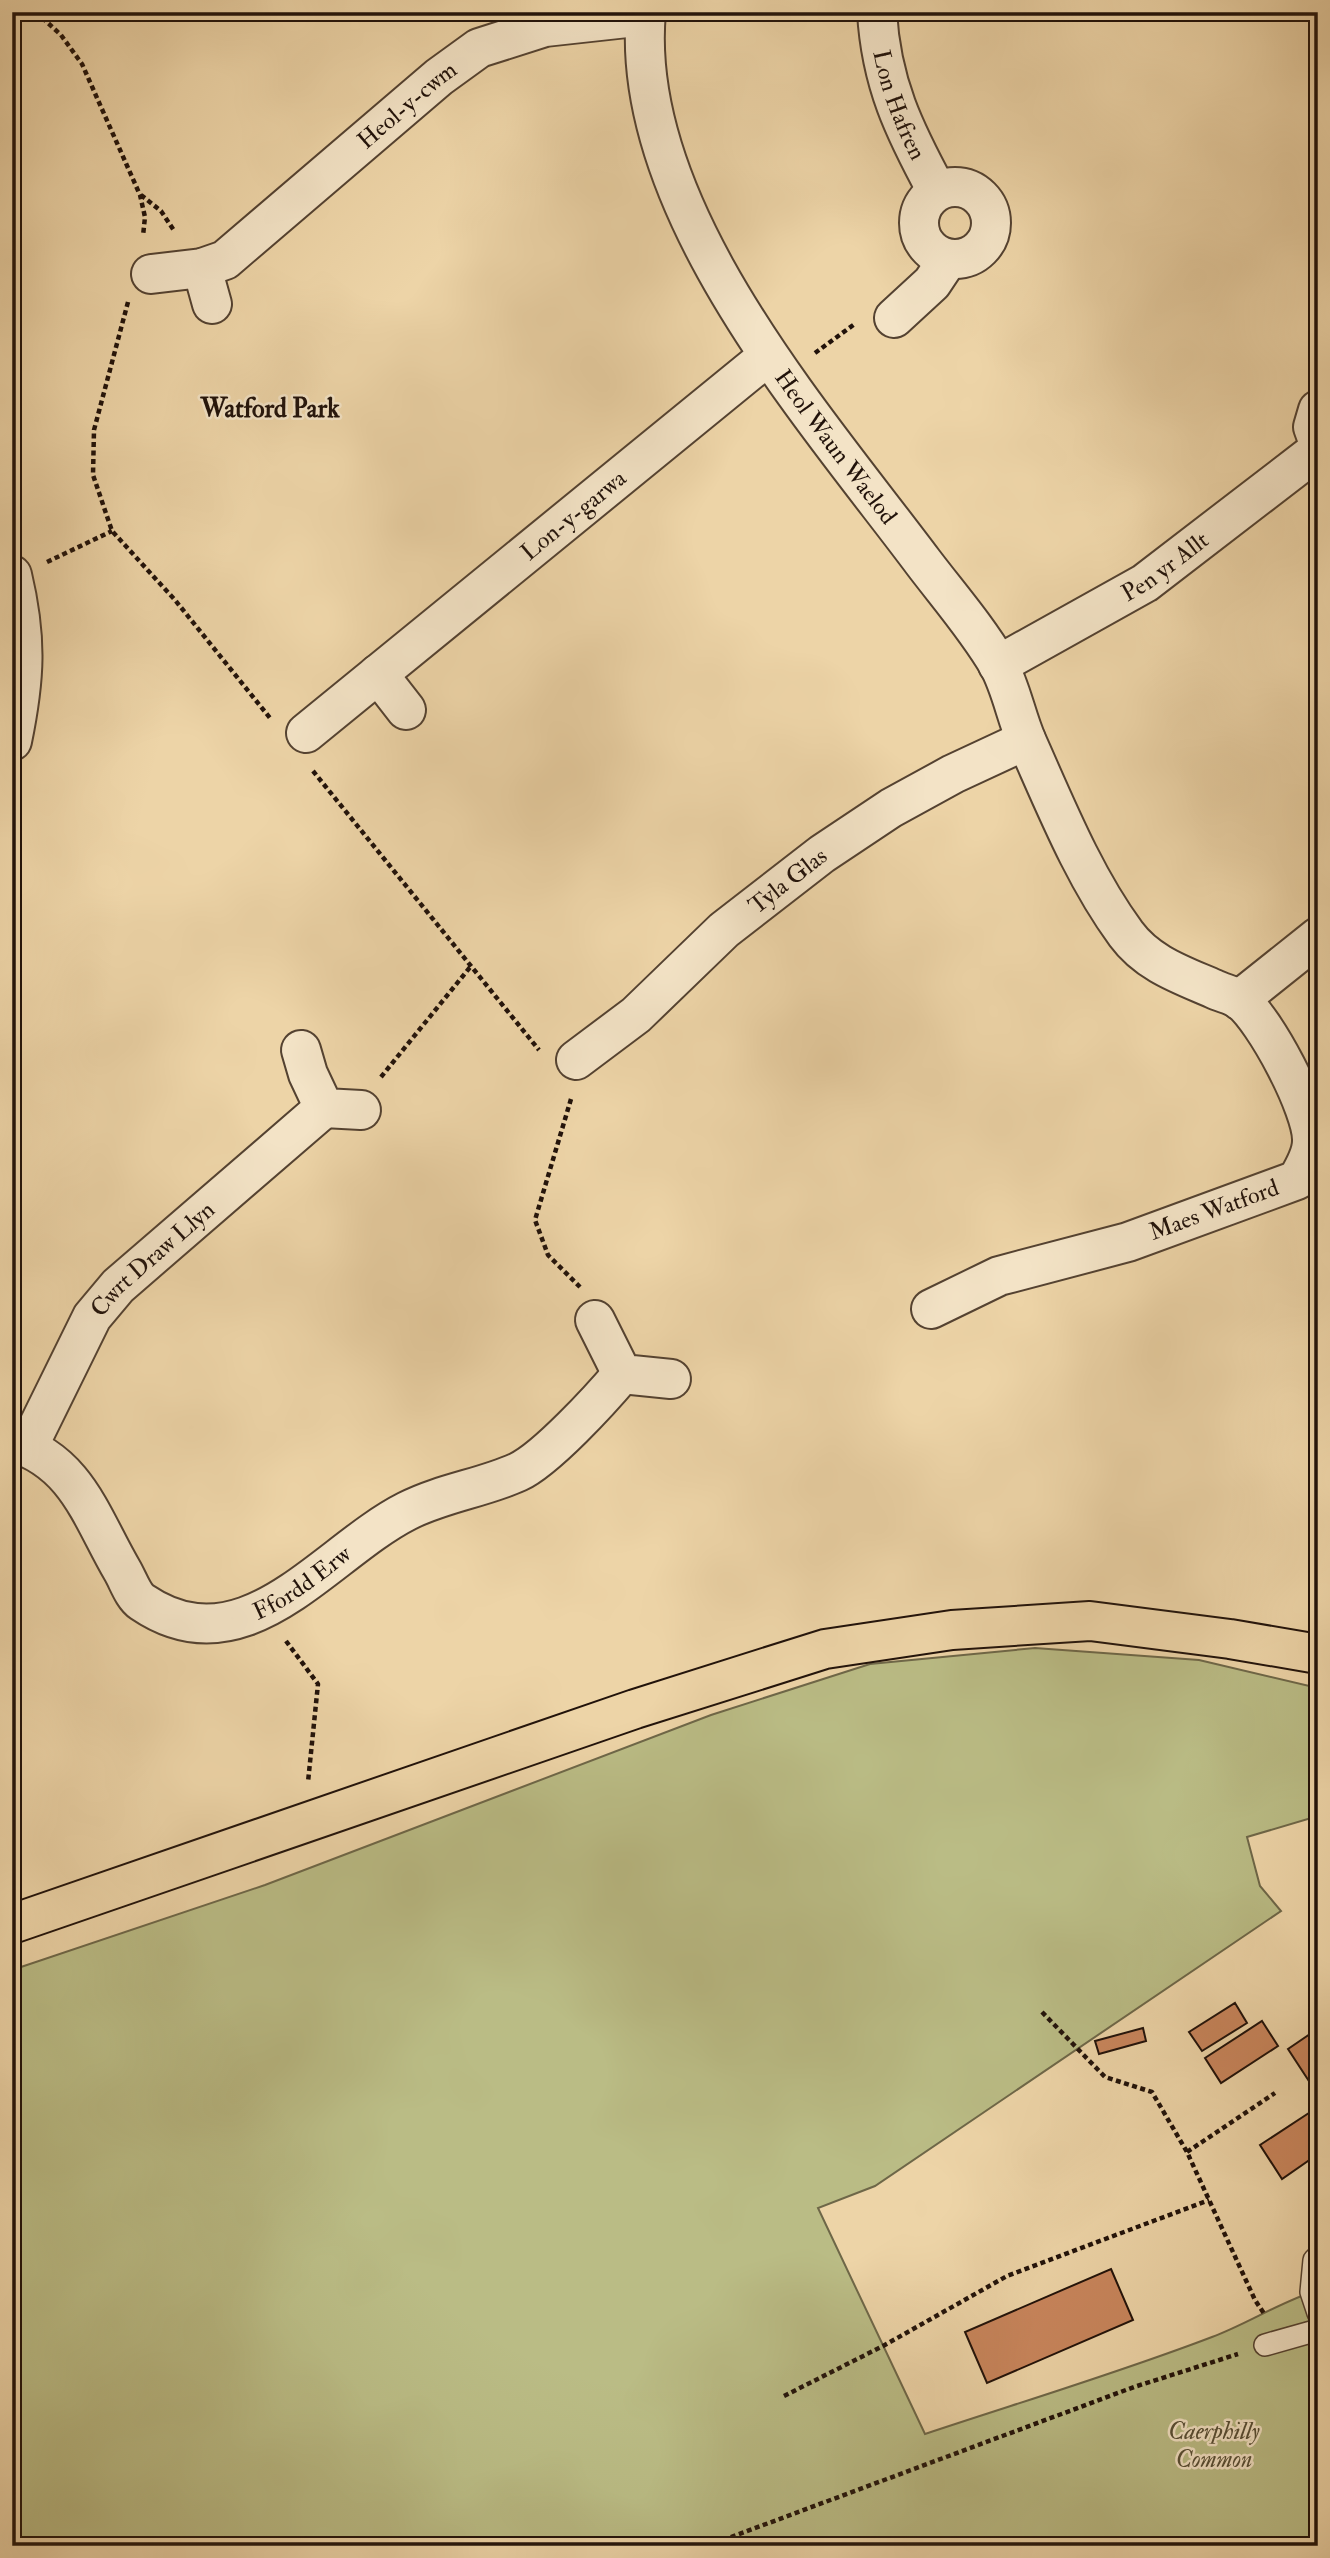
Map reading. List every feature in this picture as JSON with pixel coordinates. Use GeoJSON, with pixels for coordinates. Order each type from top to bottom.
{"type":"FeatureCollection","features":[{"type":"Feature","properties":{"kind":"main road"},"geometry":{"type":"LineString","coordinates":[[12,1924],[635,1709],[825,1649],[952,1630],[1090,1621],[1230,1639],[1318,1654]]}},
{"type":"Feature","properties":{"kind":"street","name":"Lon Hafren"},"geometry":{"type":"LineString","coordinates":[[877,12],[892,100],[937,191],[958,187],[970,190],[981,198],[989,210],[992,225],[987,240],[978,252],[964,258],[948,260]]}},
{"type":"Feature","properties":{"kind":"street","name":"Heol-y-cwm"},"geometry":{"type":"LineString","coordinates":[[140,273],[202,268],[225,260],[439,77],[479,48],[545,27],[645,14]]}},
{"type":"Feature","properties":{"kind":"street","name":"Heol Waun Waelod"},"geometry":{"type":"LineString","coordinates":[[645,14],[647,79],[667,168],[723,283],[776,366],[998,665],[1026,740],[1082,862]]}},
{"type":"Feature","properties":{"kind":"street"},"geometry":{"type":"LineString","coordinates":[[894,318],[932,283],[948,260],[934,254],[924,244],[919,230],[919,215],[924,203],[937,191]]}},
{"type":"Feature","properties":{"kind":"street"},"geometry":{"type":"LineString","coordinates":[[202,268],[212,304]]}},
{"type":"Feature","properties":{"kind":"street","name":"Lon-y-garwa"},"geometry":{"type":"LineString","coordinates":[[296,740],[776,366]]}},
{"type":"Feature","properties":{"kind":"street"},"geometry":{"type":"LineString","coordinates":[[1318,410],[1314,427],[1318,441]]}},
{"type":"Feature","properties":{"kind":"street","name":"Pen yr Allt"},"geometry":{"type":"LineString","coordinates":[[998,665],[1144,583],[1318,450]]}},
{"type":"Feature","properties":{"kind":"street"},"geometry":{"type":"LineString","coordinates":[[12,741],[23,684],[23,620],[13,576]]}},
{"type":"Feature","properties":{"kind":"street"},"geometry":{"type":"LineString","coordinates":[[378,674],[406,710]]}},
{"type":"Feature","properties":{"kind":"street","name":"Tyla Glas"},"geometry":{"type":"LineString","coordinates":[[576,1059],[636,1014],[724,930],[822,854],[912,797],[1026,740]]}},
{"type":"Feature","properties":{"kind":"street","name":"Maes Watford"},"geometry":{"type":"LineString","coordinates":[[931,1309],[999,1276],[1128,1242],[1297,1180],[1308,1162],[1312,1142],[1308,1112],[1264,1031],[1239,1000],[1162,968],[1147,955],[1128,937],[1082,862]]}},
{"type":"Feature","properties":{"kind":"street"},"geometry":{"type":"LineString","coordinates":[[1239,1000],[1318,937]]}},
{"type":"Feature","properties":{"kind":"street"},"geometry":{"type":"LineString","coordinates":[[301,1050],[308,1074],[343,1109]]}},
{"type":"Feature","properties":{"kind":"street","name":"Cwrt Draw Llyn"},"geometry":{"type":"LineString","coordinates":[[20,1444],[92,1317],[118,1286],[343,1109]]}},
{"type":"Feature","properties":{"kind":"street"},"geometry":{"type":"LineString","coordinates":[[595,1320],[622,1374],[671,1379]]}},
{"type":"Feature","properties":{"kind":"street","name":"Ffordd Erw"},"geometry":{"type":"LineString","coordinates":[[20,1444],[57,1463],[75,1485],[139,1600],[167,1615],[205,1625],[240,1618],[274,1605],[357,1542],[408,1510],[520,1471],[600,1401],[622,1374]]}},
{"type":"Feature","properties":{"kind":"lane"},"geometry":{"type":"LineString","coordinates":[[1318,2256],[1314,2260],[1311,2292],[1318,2313]]}},
{"type":"Feature","properties":{"kind":"lane"},"geometry":{"type":"LineString","coordinates":[[1275,2343],[1318,2330]]}},
{"type":"Feature","properties":{"kind":"path"},"geometry":{"type":"LineString","coordinates":[[36,12],[61,35],[82,64],[140,195],[145,217],[140,273],[94,430],[93,475],[112,531],[296,740],[542,1054],[576,1059],[572,1098],[535,1220],[548,1255],[588,1295],[595,1320]]}},
{"type":"Feature","properties":{"kind":"path"},"geometry":{"type":"LineString","coordinates":[[776,366],[869,314],[894,318]]}},
{"type":"Feature","properties":{"kind":"path"},"geometry":{"type":"LineString","coordinates":[[13,576],[112,531]]}},
{"type":"Feature","properties":{"kind":"path"},"geometry":{"type":"LineString","coordinates":[[343,1109],[380,1078],[471,966]]}},
{"type":"Feature","properties":{"kind":"path"},"geometry":{"type":"LineString","coordinates":[[285,1641],[318,1684],[307,1773],[314,1820]]}},
{"type":"Feature","properties":{"kind":"path"},"geometry":{"type":"LineString","coordinates":[[707,2546],[1135,2387],[1275,2343],[1187,2152],[1152,2092],[1105,2077],[1042,2012]]}},
{"type":"Feature","properties":{"kind":"path"},"geometry":{"type":"LineString","coordinates":[[1187,2152],[1275,2093]]}},
{"type":"Feature","properties":{"kind":"path"},"geometry":{"type":"LineString","coordinates":[[784,2396],[883,2346],[1007,2276],[1209,2200]]}},
{"type":"Feature","properties":{"kind":"green space","name":"Caerphilly Common"},"geometry":{"type":"Polygon","coordinates":[[[1035,1648],[1199,1660],[1318,1688],[1318,1816],[1247,1837],[1260,1886],[1281,1911],[875,2186],[818,2208],[925,2434],[1177,2350],[1318,2290],[1318,2546],[12,2546],[12,1970],[265,1885],[711,1715],[870,1664],[1035,1648]]]}},
{"type":"Feature","properties":{"kind":"building"},"geometry":{"type":"Polygon","coordinates":[[[1235,2003],[1247,2023],[1202,2051],[1189,2032],[1235,2003]]]}},
{"type":"Feature","properties":{"kind":"building"},"geometry":{"type":"Polygon","coordinates":[[[1262,2021],[1278,2046],[1221,2083],[1205,2058],[1262,2021]]]}},
{"type":"Feature","properties":{"kind":"building"},"geometry":{"type":"Polygon","coordinates":[[[1143,2028],[1146,2041],[1099,2054],[1095,2041],[1143,2028]]]}},
{"type":"Feature","properties":{"kind":"building"},"geometry":{"type":"Polygon","coordinates":[[[1313,2032],[1318,2040],[1318,2095],[1288,2049],[1313,2032]]]}},
{"type":"Feature","properties":{"kind":"building"},"geometry":{"type":"Polygon","coordinates":[[[1318,2107],[1318,2154],[1282,2179],[1260,2145],[1318,2107]]]}},
{"type":"Feature","properties":{"kind":"building"},"geometry":{"type":"Polygon","coordinates":[[[1111,2269],[1133,2320],[987,2383],[965,2332],[1111,2269]]]}},
{"type":"Feature","properties":{"kind":"district","name":"Watford Park"},"geometry":{"type":"Point","coordinates":[270,409]}}]}
